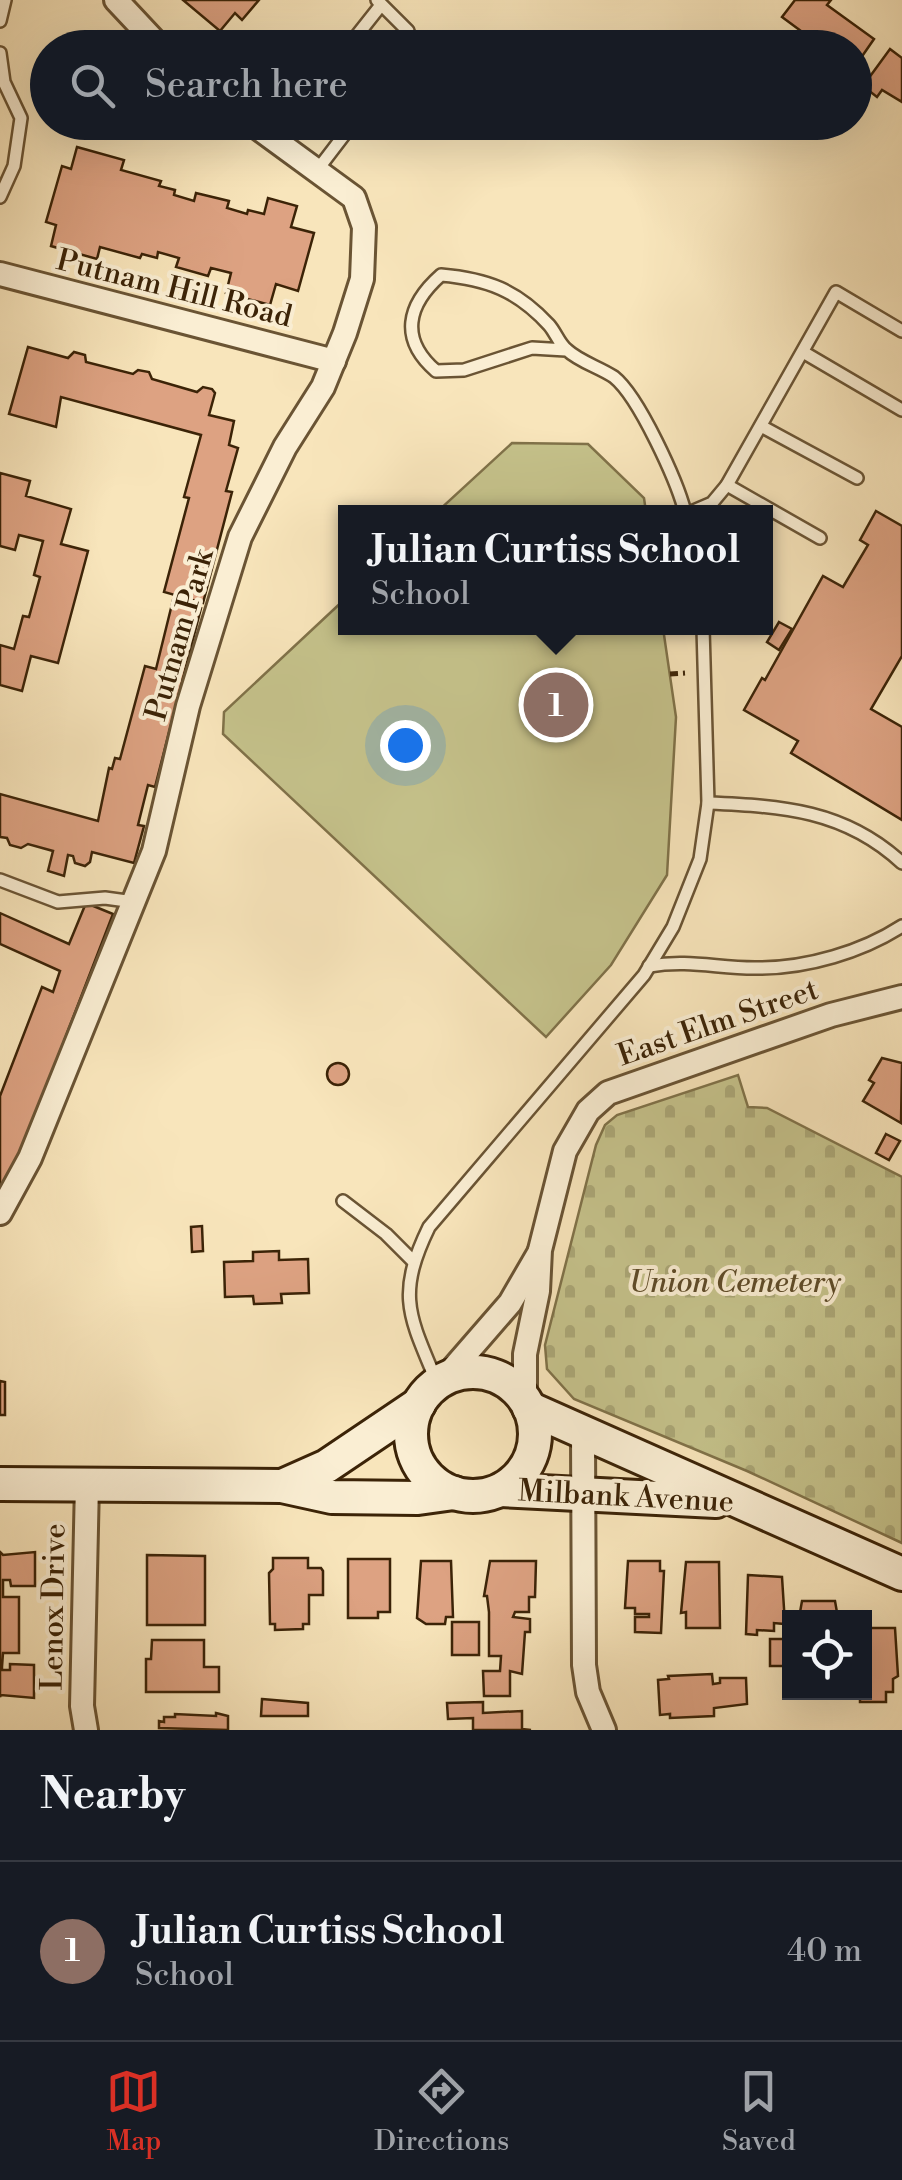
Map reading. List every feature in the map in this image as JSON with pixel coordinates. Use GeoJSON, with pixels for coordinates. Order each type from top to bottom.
{"type":"FeatureCollection","features":[{"type":"Feature","properties":{"kind":"main road"},"geometry":{"type":"LineString","coordinates":[[0,1484],[282,1486],[332,1497],[418,1498],[454,1493],[472,1496],[501,1490],[513,1482],[526,1467],[533,1449],[534,1427],[527,1405],[505,1381],[492,1375],[463,1373],[434,1389],[327,1466],[282,1486]]}},
{"type":"Feature","properties":{"kind":"main road"},"geometry":{"type":"LineString","coordinates":[[434,1389],[413,1418],[414,1455],[429,1477],[454,1493]]}},
{"type":"Feature","properties":{"kind":"main road","name":"Milbank Avenue"},"geometry":{"type":"LineString","coordinates":[[527,1405],[584,1434],[902,1574]]}},
{"type":"Feature","properties":{"kind":"main road","name":"Milbank Avenue"},"geometry":{"type":"LineString","coordinates":[[501,1490],[751,1505]]}},
{"type":"Feature","properties":{"kind":"street"},"geometry":{"type":"LineString","coordinates":[[116,0],[144,30]]}},
{"type":"Feature","properties":{"kind":"street","name":"Putnam Park"},"geometry":{"type":"LineString","coordinates":[[0,1213],[30,1158],[154,851],[188,706],[240,538],[334,361],[362,279],[364,227],[354,198],[315,173],[287,140]]}},
{"type":"Feature","properties":{"kind":"street","name":"Putnam Hill Road"},"geometry":{"type":"LineString","coordinates":[[0,274],[334,361]]}},
{"type":"Feature","properties":{"kind":"street","name":"East Elm Street"},"geometry":{"type":"LineString","coordinates":[[527,1405],[525,1354],[538,1292],[540,1250],[565,1151],[588,1111],[608,1093],[817,1020],[902,997]]}},
{"type":"Feature","properties":{"kind":"street","name":"East Elm Street"},"geometry":{"type":"LineString","coordinates":[[434,1389],[510,1304],[540,1250]]}},
{"type":"Feature","properties":{"kind":"street"},"geometry":{"type":"LineString","coordinates":[[584,1434],[584,1665],[588,1692],[604,1730]]}},
{"type":"Feature","properties":{"kind":"street","name":"Lenox Drive"},"geometry":{"type":"LineString","coordinates":[[86,1484],[82,1706],[86,1730]]}},
{"type":"Feature","properties":{"kind":"lane"},"geometry":{"type":"LineString","coordinates":[[360,30],[379,2],[407,30]]}},
{"type":"Feature","properties":{"kind":"lane"},"geometry":{"type":"LineString","coordinates":[[0,53],[2,82],[20,118],[14,166],[0,197]]}},
{"type":"Feature","properties":{"kind":"lane"},"geometry":{"type":"LineString","coordinates":[[315,173],[340,140]]}},
{"type":"Feature","properties":{"kind":"lane"},"geometry":{"type":"LineString","coordinates":[[566,350],[550,326],[514,294],[478,278],[441,274],[420,294],[410,321],[418,356],[436,371],[464,370],[532,348],[566,350],[617,379],[644,419],[685,505]]}},
{"type":"Feature","properties":{"kind":"lane"},"geometry":{"type":"LineString","coordinates":[[707,505],[727,485],[836,292],[902,331]]}},
{"type":"Feature","properties":{"kind":"lane"},"geometry":{"type":"LineString","coordinates":[[803,352],[902,410]]}},
{"type":"Feature","properties":{"kind":"lane"},"geometry":{"type":"LineString","coordinates":[[761,426],[857,478]]}},
{"type":"Feature","properties":{"kind":"lane"},"geometry":{"type":"LineString","coordinates":[[727,485],[762,505]]}},
{"type":"Feature","properties":{"kind":"lane"},"geometry":{"type":"LineString","coordinates":[[773,511],[820,538]]}},
{"type":"Feature","properties":{"kind":"lane"},"geometry":{"type":"LineString","coordinates":[[434,1389],[407,1291],[412,1261],[429,1228],[650,966],[673,928],[700,859],[708,803],[703,635]]}},
{"type":"Feature","properties":{"kind":"lane"},"geometry":{"type":"LineString","coordinates":[[708,803],[798,809],[847,824],[902,863]]}},
{"type":"Feature","properties":{"kind":"lane"},"geometry":{"type":"LineString","coordinates":[[0,880],[58,902],[105,898],[134,902]]}},
{"type":"Feature","properties":{"kind":"lane"},"geometry":{"type":"LineString","coordinates":[[650,966],[678,961],[757,969],[792,966],[870,943],[902,926]]}},
{"type":"Feature","properties":{"kind":"lane"},"geometry":{"type":"LineString","coordinates":[[343,1201],[386,1234],[412,1261]]}},
{"type":"Feature","properties":{"kind":"path"},"geometry":{"type":"LineString","coordinates":[[670,674],[688,672]]}},
{"type":"Feature","properties":{"kind":"green space"},"geometry":{"type":"Polygon","coordinates":[[[512,443],[588,444],[644,498],[645,505],[445,505],[512,443]]]}},
{"type":"Feature","properties":{"kind":"green space"},"geometry":{"type":"Polygon","coordinates":[[[338,605],[338,635],[664,635],[676,717],[667,875],[611,965],[546,1037],[223,734],[224,712],[338,605]]]}},
{"type":"Feature","properties":{"kind":"green space","name":"Union Cemetery"},"geometry":{"type":"Polygon","coordinates":[[[738,1075],[748,1107],[767,1108],[902,1177],[902,1543],[747,1471],[574,1399],[547,1369],[545,1345],[596,1145],[605,1125],[617,1115],[738,1075]]]}},
{"type":"Feature","properties":{"kind":"building"},"geometry":{"type":"Polygon","coordinates":[[[183,0],[259,0],[242,20],[235,13],[219,30],[183,0]]]}},
{"type":"Feature","properties":{"kind":"building"},"geometry":{"type":"Polygon","coordinates":[[[795,0],[831,0],[827,5],[862,30],[800,30],[782,17],[795,0]]]}},
{"type":"Feature","properties":{"kind":"building"},"geometry":{"type":"Polygon","coordinates":[[[890,49],[902,58],[902,102],[882,90],[877,97],[872,93],[872,74],[890,49]]]}},
{"type":"Feature","properties":{"kind":"building"},"geometry":{"type":"Polygon","coordinates":[[[77,147],[124,160],[121,170],[161,181],[159,186],[194,201],[196,193],[229,201],[227,208],[247,214],[248,210],[264,214],[268,198],[297,206],[291,227],[314,233],[298,291],[276,284],[270,305],[226,293],[231,273],[211,268],[208,276],[176,267],[179,258],[158,252],[157,258],[142,254],[140,258],[100,247],[97,259],[51,246],[56,225],[46,222],[62,166],[71,169],[77,147]]]}},
{"type":"Feature","properties":{"kind":"building"},"geometry":{"type":"Polygon","coordinates":[[[28,347],[68,358],[74,352],[85,355],[86,362],[133,374],[138,370],[149,372],[152,379],[197,392],[203,387],[212,389],[215,393],[209,415],[234,421],[229,445],[238,448],[226,491],[232,492],[203,603],[164,592],[201,435],[61,397],[56,427],[9,414],[28,347]]]}},
{"type":"Feature","properties":{"kind":"building"},"geometry":{"type":"Polygon","coordinates":[[[0,473],[30,481],[26,496],[71,509],[61,544],[88,551],[58,663],[31,656],[22,691],[0,685],[0,645],[14,649],[23,616],[29,617],[40,577],[34,575],[43,541],[19,535],[15,550],[0,546],[0,473]]]}},
{"type":"Feature","properties":{"kind":"building"},"geometry":{"type":"Polygon","coordinates":[[[876,511],[902,526],[902,656],[871,709],[902,727],[902,820],[791,753],[798,741],[744,710],[823,576],[843,587],[868,545],[860,540],[876,511]]]}},
{"type":"Feature","properties":{"kind":"building"},"geometry":{"type":"Polygon","coordinates":[[[173,600],[201,608],[155,787],[148,785],[138,825],[144,826],[134,863],[92,852],[85,866],[68,855],[64,876],[48,871],[53,851],[28,844],[21,848],[0,837],[0,794],[98,821],[109,768],[112,769],[115,758],[120,759],[145,666],[156,669],[173,600]]]}},
{"type":"Feature","properties":{"kind":"building"},"geometry":{"type":"Polygon","coordinates":[[[779,622],[792,629],[779,650],[767,642],[779,622]]]}},
{"type":"Feature","properties":{"kind":"building"},"geometry":{"type":"Polygon","coordinates":[[[86,903],[113,914],[7,1189],[0,1187],[0,1096],[42,987],[53,992],[60,971],[0,944],[0,913],[69,944],[86,903]]]}},
{"type":"Feature","properties":{"kind":"building"},"geometry":{"type":"Polygon","coordinates":[[[882,1058],[902,1063],[901,1123],[863,1101],[882,1058]]]}},
{"type":"Feature","properties":{"kind":"building"},"geometry":{"type":"Polygon","coordinates":[[[338,1063],[346,1066],[346,1082],[338,1085],[330,1082],[327,1074],[330,1066],[338,1063]]]}},
{"type":"Feature","properties":{"kind":"building"},"geometry":{"type":"Polygon","coordinates":[[[886,1134],[900,1141],[889,1160],[876,1153],[886,1134]]]}},
{"type":"Feature","properties":{"kind":"building"},"geometry":{"type":"Polygon","coordinates":[[[202,1226],[203,1251],[192,1252],[191,1227],[202,1226]]]}},
{"type":"Feature","properties":{"kind":"building"},"geometry":{"type":"Polygon","coordinates":[[[279,1251],[279,1260],[308,1259],[309,1293],[281,1294],[282,1303],[254,1304],[253,1296],[225,1297],[224,1262],[253,1261],[253,1252],[279,1251]]]}},
{"type":"Feature","properties":{"kind":"building"},"geometry":{"type":"Polygon","coordinates":[[[0,1381],[5,1382],[5,1415],[0,1415],[0,1381]]]}},
{"type":"Feature","properties":{"kind":"building"},"geometry":{"type":"Polygon","coordinates":[[[0,1552],[35,1552],[35,1586],[11,1586],[10,1580],[3,1580],[3,1597],[19,1597],[19,1653],[3,1653],[2,1667],[10,1670],[10,1664],[34,1665],[34,1698],[0,1697],[0,1552]]]}},
{"type":"Feature","properties":{"kind":"building"},"geometry":{"type":"Polygon","coordinates":[[[147,1555],[205,1556],[205,1625],[147,1625],[147,1555]]]}},
{"type":"Feature","properties":{"kind":"building"},"geometry":{"type":"Polygon","coordinates":[[[273,1558],[308,1558],[308,1568],[323,1571],[323,1595],[309,1595],[309,1624],[303,1624],[303,1629],[275,1630],[275,1624],[270,1624],[269,1573],[273,1558]]]}},
{"type":"Feature","properties":{"kind":"building"},"geometry":{"type":"Polygon","coordinates":[[[348,1559],[390,1559],[390,1612],[378,1612],[378,1618],[348,1618],[348,1559]]]}},
{"type":"Feature","properties":{"kind":"building"},"geometry":{"type":"Polygon","coordinates":[[[421,1561],[451,1561],[453,1617],[446,1617],[445,1624],[426,1624],[417,1618],[421,1561]]]}},
{"type":"Feature","properties":{"kind":"building"},"geometry":{"type":"Polygon","coordinates":[[[490,1561],[536,1561],[535,1597],[529,1597],[529,1612],[515,1612],[513,1617],[530,1619],[530,1632],[525,1632],[522,1674],[510,1671],[510,1696],[484,1696],[483,1671],[500,1671],[501,1656],[489,1656],[489,1612],[484,1596],[490,1561]]]}},
{"type":"Feature","properties":{"kind":"building"},"geometry":{"type":"Polygon","coordinates":[[[628,1561],[660,1561],[660,1571],[664,1571],[661,1633],[635,1632],[635,1617],[649,1614],[635,1614],[635,1608],[625,1608],[628,1561]]]}},
{"type":"Feature","properties":{"kind":"building"},"geometry":{"type":"Polygon","coordinates":[[[686,1562],[719,1562],[720,1628],[686,1628],[686,1612],[681,1613],[686,1562]]]}},
{"type":"Feature","properties":{"kind":"building"},"geometry":{"type":"Polygon","coordinates":[[[748,1575],[782,1577],[782,1624],[774,1623],[774,1631],[746,1634],[748,1575]]]}},
{"type":"Feature","properties":{"kind":"building"},"geometry":{"type":"Polygon","coordinates":[[[802,1601],[835,1601],[837,1610],[800,1610],[802,1601]]]}},
{"type":"Feature","properties":{"kind":"building"},"geometry":{"type":"Polygon","coordinates":[[[452,1622],[479,1622],[479,1655],[452,1655],[452,1622]]]}},
{"type":"Feature","properties":{"kind":"building"},"geometry":{"type":"Polygon","coordinates":[[[872,1628],[895,1628],[898,1676],[893,1679],[893,1692],[886,1692],[886,1702],[860,1702],[872,1700],[872,1628]]]}},
{"type":"Feature","properties":{"kind":"building"},"geometry":{"type":"Polygon","coordinates":[[[770,1639],[782,1639],[782,1666],[770,1666],[770,1639]]]}},
{"type":"Feature","properties":{"kind":"building"},"geometry":{"type":"Polygon","coordinates":[[[152,1640],[204,1640],[204,1667],[219,1667],[219,1692],[146,1692],[146,1659],[151,1659],[152,1640]]]}},
{"type":"Feature","properties":{"kind":"building"},"geometry":{"type":"Polygon","coordinates":[[[712,1674],[713,1684],[720,1683],[720,1678],[746,1678],[747,1704],[714,1708],[714,1716],[660,1715],[658,1680],[712,1674]]]}},
{"type":"Feature","properties":{"kind":"building"},"geometry":{"type":"Polygon","coordinates":[[[262,1699],[308,1703],[308,1716],[261,1716],[262,1699]]]}},
{"type":"Feature","properties":{"kind":"building"},"geometry":{"type":"Polygon","coordinates":[[[483,1702],[483,1713],[522,1711],[522,1729],[531,1730],[473,1730],[473,1718],[448,1719],[447,1703],[483,1702]]]}},
{"type":"Feature","properties":{"kind":"building"},"geometry":{"type":"Polygon","coordinates":[[[175,1714],[228,1716],[228,1730],[159,1728],[159,1721],[175,1714]]]}},
{"type":"Feature","properties":{"kind":"place","name":"Julian Curtiss School"},"geometry":{"type":"Point","coordinates":[556,705]}}]}
